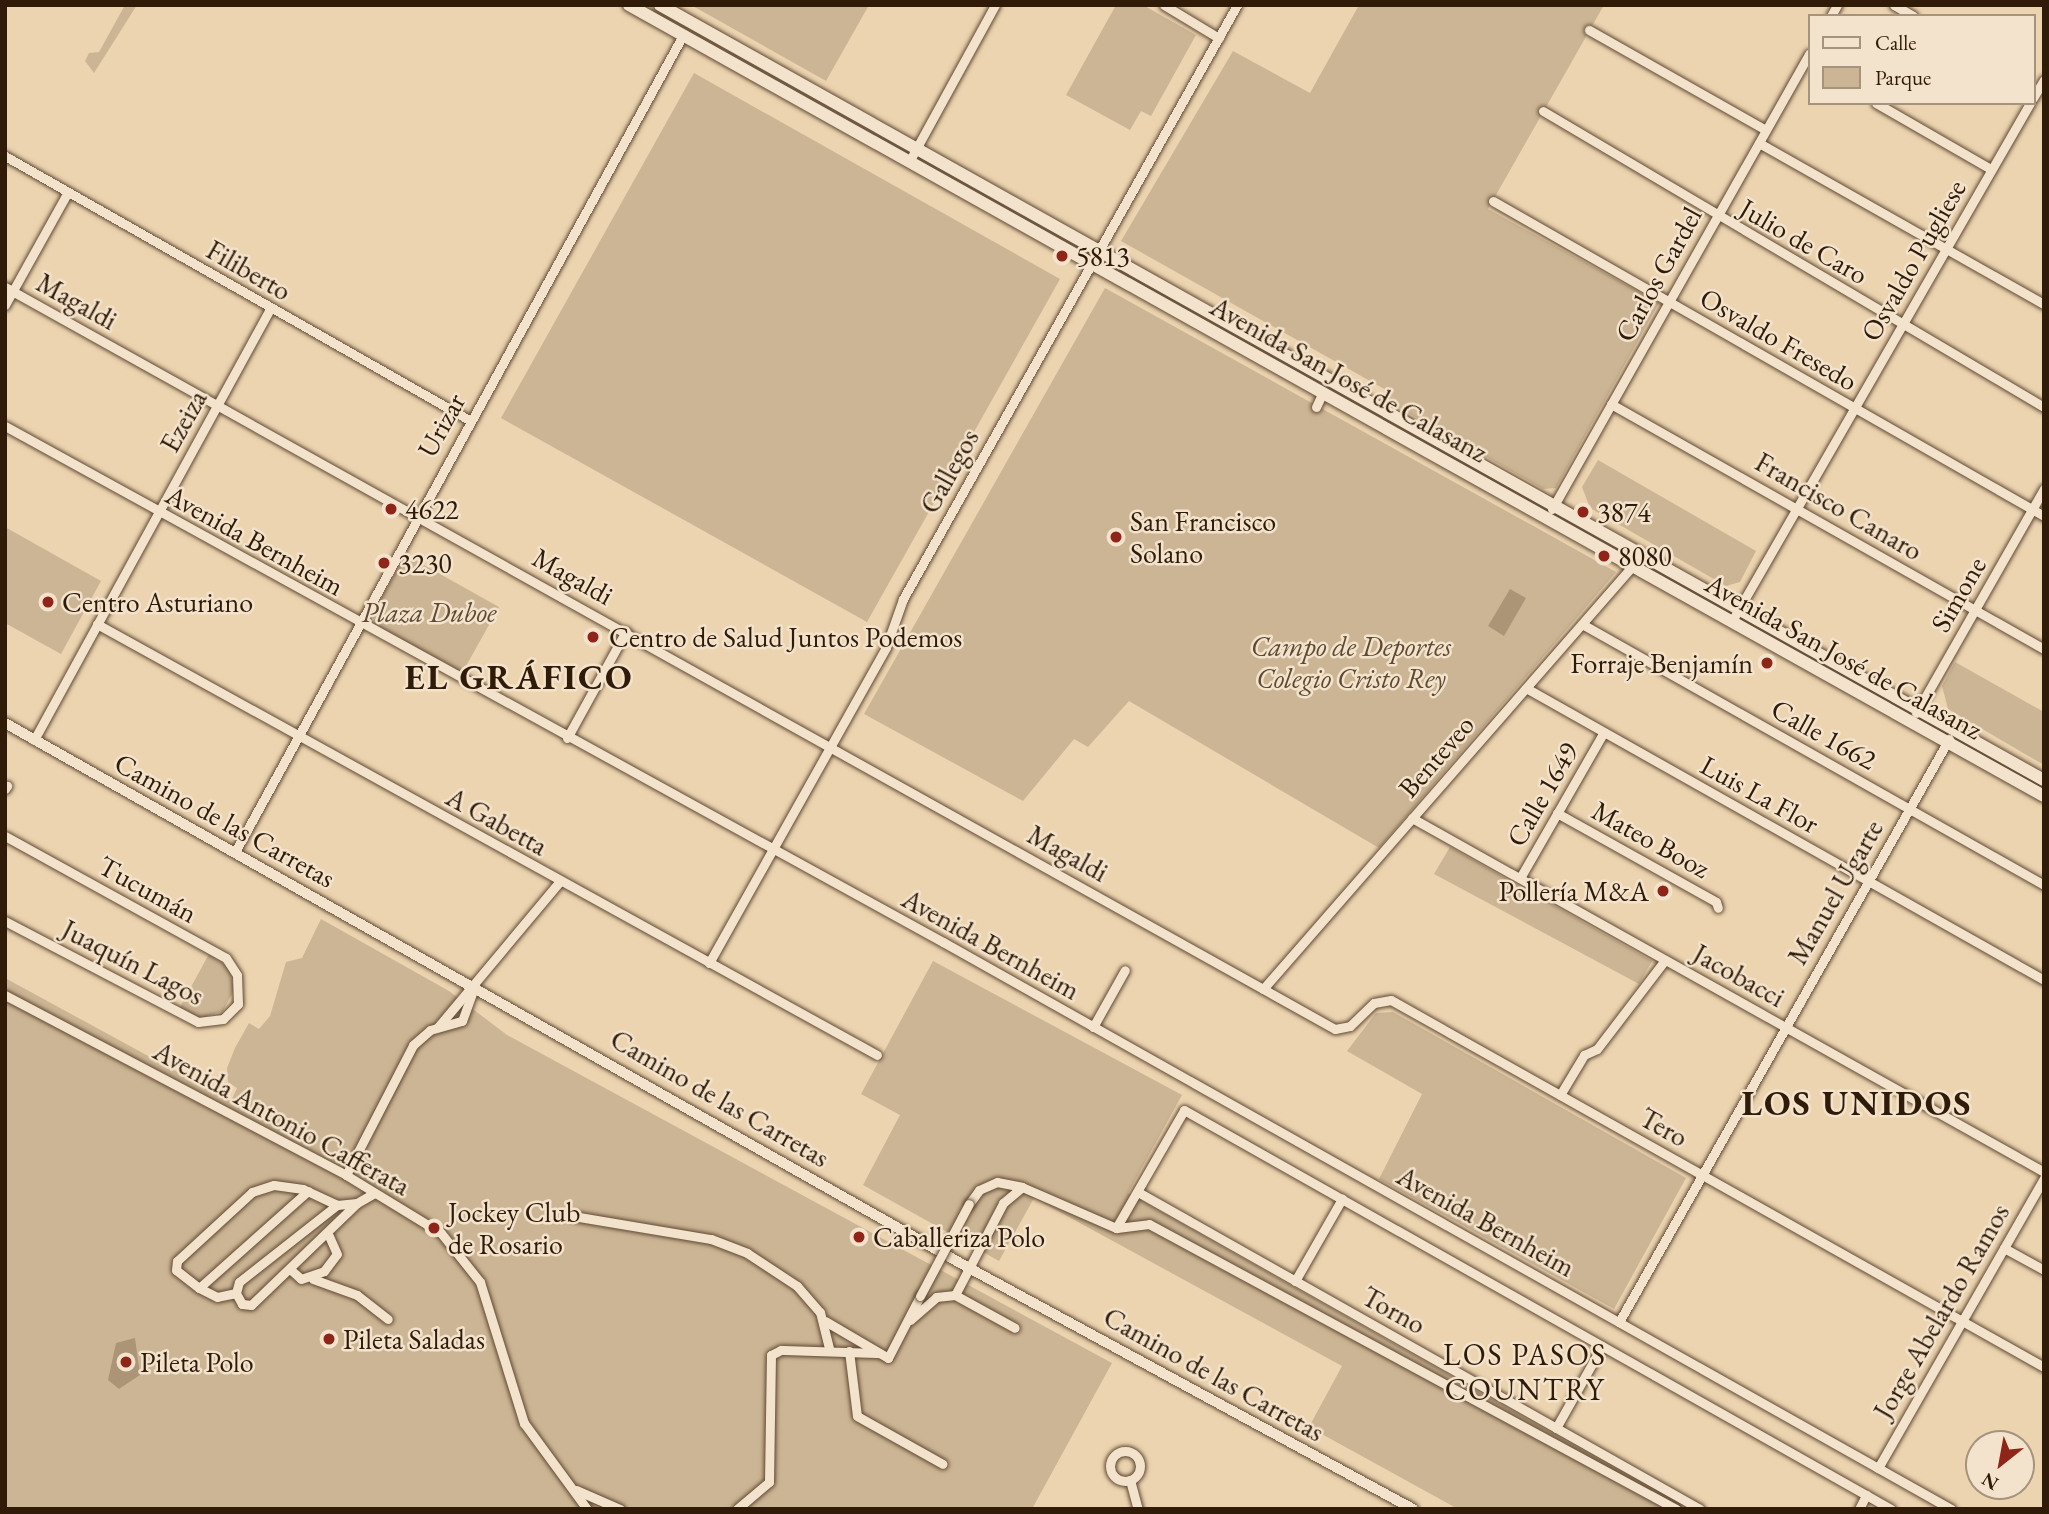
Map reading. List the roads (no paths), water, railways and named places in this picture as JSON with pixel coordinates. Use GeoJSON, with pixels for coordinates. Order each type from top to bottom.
{"type":"FeatureCollection","features":[{"type":"Feature","properties":{"kind":"main road","name":"Avenida San José de Calasanz"},"geometry":{"type":"LineString","coordinates":[[629,5],[2044,796]]}},
{"type":"Feature","properties":{"kind":"main road","name":"Avenida San José de Calasanz"},"geometry":{"type":"LineString","coordinates":[[660,5],[2044,780]]}},
{"type":"Feature","properties":{"kind":"main road","name":"Urizar"},"geometry":{"type":"LineString","coordinates":[[683,35],[690,22]]}},
{"type":"Feature","properties":{"kind":"street"},"geometry":{"type":"LineString","coordinates":[[909,162],[995,5]]}},
{"type":"Feature","properties":{"kind":"street"},"geometry":{"type":"LineString","coordinates":[[1164,5],[1219,38]]}},
{"type":"Feature","properties":{"kind":"street","name":"Gallegos"},"geometry":{"type":"LineString","coordinates":[[709,963],[886,647],[903,599],[1237,5]]}},
{"type":"Feature","properties":{"kind":"street"},"geometry":{"type":"LineString","coordinates":[[1894,5],[1910,14]]}},
{"type":"Feature","properties":{"kind":"street"},"geometry":{"type":"LineString","coordinates":[[1589,30],[1766,130]]}},
{"type":"Feature","properties":{"kind":"street","name":"Urizar"},"geometry":{"type":"LineString","coordinates":[[235,852],[683,35]]}},
{"type":"Feature","properties":{"kind":"street","name":"Carlos Gardel"},"geometry":{"type":"LineString","coordinates":[[1547,517],[1808,60]]}},
{"type":"Feature","properties":{"kind":"street"},"geometry":{"type":"LineString","coordinates":[[1879,105],[1991,169]]}},
{"type":"Feature","properties":{"kind":"street","name":"Osvaldo Pugliese"},"geometry":{"type":"LineString","coordinates":[[1732,621],[2029,105]]}},
{"type":"Feature","properties":{"kind":"street","name":"Julio de Caro"},"geometry":{"type":"LineString","coordinates":[[1543,111],[2044,407]]}},
{"type":"Feature","properties":{"kind":"street"},"geometry":{"type":"LineString","coordinates":[[1759,143],[2044,304]]}},
{"type":"Feature","properties":{"kind":"street","name":"Filiberto"},"geometry":{"type":"LineString","coordinates":[[5,156],[471,421]]}},
{"type":"Feature","properties":{"kind":"street"},"geometry":{"type":"LineString","coordinates":[[5,305],[9,289],[68,192]]}},
{"type":"Feature","properties":{"kind":"street","name":"Osvaldo Fresedo"},"geometry":{"type":"LineString","coordinates":[[1493,201],[2044,516]]}},
{"type":"Feature","properties":{"kind":"street","name":"Magaldi"},"geometry":{"type":"LineString","coordinates":[[9,289],[831,745],[1263,989]]}},
{"type":"Feature","properties":{"kind":"street","name":"Ezeiza"},"geometry":{"type":"LineString","coordinates":[[34,740],[271,308]]}},
{"type":"Feature","properties":{"kind":"street"},"geometry":{"type":"LineString","coordinates":[[1316,407],[1323,392]]}},
{"type":"Feature","properties":{"kind":"street","name":"Francisco Canaro"},"geometry":{"type":"LineString","coordinates":[[1611,404],[2044,649]]}},
{"type":"Feature","properties":{"kind":"street","name":"Avenida Bernheim"},"geometry":{"type":"LineString","coordinates":[[5,426],[1093,1027],[1951,1509]]}},
{"type":"Feature","properties":{"kind":"street","name":"Simone"},"geometry":{"type":"LineString","coordinates":[[1911,722],[2044,489]]}},
{"type":"Feature","properties":{"kind":"street","name":"Benteveo"},"geometry":{"type":"LineString","coordinates":[[1263,989],[1643,554]]}},
{"type":"Feature","properties":{"kind":"street","name":"A Gabetta"},"geometry":{"type":"LineString","coordinates":[[97,624],[877,1055]]}},
{"type":"Feature","properties":{"kind":"street","name":"Calle 1662"},"geometry":{"type":"LineString","coordinates":[[1582,624],[2044,885]]}},
{"type":"Feature","properties":{"kind":"street"},"geometry":{"type":"LineString","coordinates":[[567,738],[626,631]]}},
{"type":"Feature","properties":{"kind":"street","name":"Luis La Flor"},"geometry":{"type":"LineString","coordinates":[[1526,688],[2044,980]]}},
{"type":"Feature","properties":{"kind":"street","name":"Camino de las Carretas"},"geometry":{"type":"LineString","coordinates":[[5,723],[475,985],[970,1268],[1413,1509]]}},
{"type":"Feature","properties":{"kind":"street","name":"Manuel Ugarte"},"geometry":{"type":"LineString","coordinates":[[1619,1322],[1954,729]]}},
{"type":"Feature","properties":{"kind":"street","name":"Calle 1649"},"geometry":{"type":"LineString","coordinates":[[1520,878],[1604,732]]}},
{"type":"Feature","properties":{"kind":"street","name":"Mateo Booz"},"geometry":{"type":"LineString","coordinates":[[1557,813],[1716,902],[1718,908]]}},
{"type":"Feature","properties":{"kind":"street","name":"Jacobacci"},"geometry":{"type":"LineString","coordinates":[[1412,818],[2044,1172]]}},
{"type":"Feature","properties":{"kind":"street","name":"Tucumán"},"geometry":{"type":"LineString","coordinates":[[5,836],[226,958],[237,975],[238,1003]]}},
{"type":"Feature","properties":{"kind":"street"},"geometry":{"type":"LineString","coordinates":[[346,1175],[413,1045],[438,1027],[560,881]]}},
{"type":"Feature","properties":{"kind":"street","name":"Juaquín Lagos"},"geometry":{"type":"LineString","coordinates":[[5,921],[198,1022],[223,1019],[238,1003]]}},
{"type":"Feature","properties":{"kind":"street"},"geometry":{"type":"LineString","coordinates":[[1560,1095],[1584,1055],[1597,1049],[1665,960]]}},
{"type":"Feature","properties":{"kind":"street"},"geometry":{"type":"LineString","coordinates":[[1093,1027],[1125,970]]}},
{"type":"Feature","properties":{"kind":"street"},"geometry":{"type":"LineString","coordinates":[[438,1027],[462,1021],[475,985]]}},
{"type":"Feature","properties":{"kind":"street","name":"Tero"},"geometry":{"type":"LineString","coordinates":[[1263,989],[1335,1029],[1350,1026],[1374,1003],[1391,1000],[2044,1367]]}},
{"type":"Feature","properties":{"kind":"street","name":"Avenida Antonio Cafferata"},"geometry":{"type":"LineString","coordinates":[[5,995],[346,1175],[441,1233],[461,1255],[491,1311],[524,1423],[576,1490],[587,1509]]}},
{"type":"Feature","properties":{"kind":"street"},"geometry":{"type":"LineString","coordinates":[[1116,1228],[1184,1110],[1892,1509]]}},
{"type":"Feature","properties":{"kind":"street","name":"Jorge Abelardo Ramos"},"geometry":{"type":"LineString","coordinates":[[1878,1468],[2044,1178]]}},
{"type":"Feature","properties":{"kind":"street"},"geometry":{"type":"LineString","coordinates":[[573,1216],[711,1240],[747,1253],[797,1286],[825,1321],[888,1358],[969,1204],[979,1190],[997,1182],[1023,1187],[1116,1228],[1149,1224],[1676,1509]]}},
{"type":"Feature","properties":{"kind":"street"},"geometry":{"type":"LineString","coordinates":[[236,1293],[217,1297],[199,1289],[176,1270],[177,1261],[252,1192],[274,1185],[308,1191],[337,1205],[357,1203]]}},
{"type":"Feature","properties":{"kind":"street"},"geometry":{"type":"LineString","coordinates":[[955,1295],[1003,1203],[1023,1187]]}},
{"type":"Feature","properties":{"kind":"street"},"geometry":{"type":"LineString","coordinates":[[199,1289],[308,1191]]}},
{"type":"Feature","properties":{"kind":"street"},"geometry":{"type":"LineString","coordinates":[[337,1205],[239,1282],[236,1293],[242,1304],[251,1305],[328,1236],[357,1203],[374,1192]]}},
{"type":"Feature","properties":{"kind":"street","name":"Torno"},"geometry":{"type":"LineString","coordinates":[[1138,1192],[1700,1509]]}},
{"type":"Feature","properties":{"kind":"street"},"geometry":{"type":"LineString","coordinates":[[1295,1281],[1342,1199]]}},
{"type":"Feature","properties":{"kind":"street"},"geometry":{"type":"LineString","coordinates":[[313,1279],[337,1254],[328,1236]]}},
{"type":"Feature","properties":{"kind":"street"},"geometry":{"type":"LineString","coordinates":[[2004,1248],[2044,1270]]}},
{"type":"Feature","properties":{"kind":"street"},"geometry":{"type":"LineString","coordinates":[[290,1270],[301,1279],[313,1279],[357,1295],[388,1318]]}},
{"type":"Feature","properties":{"kind":"street"},"geometry":{"type":"LineString","coordinates":[[918,1304],[936,1297],[955,1295],[1015,1328]]}},
{"type":"Feature","properties":{"kind":"street"},"geometry":{"type":"LineString","coordinates":[[825,1321],[829,1349]]}},
{"type":"Feature","properties":{"kind":"street"},"geometry":{"type":"LineString","coordinates":[[1556,1428],[1602,1346]]}},
{"type":"Feature","properties":{"kind":"street"},"geometry":{"type":"LineString","coordinates":[[737,1509],[769,1482],[771,1355],[829,1349],[879,1353]]}},
{"type":"Feature","properties":{"kind":"street"},"geometry":{"type":"LineString","coordinates":[[849,1351],[857,1416],[943,1464]]}},
{"type":"Feature","properties":{"kind":"street"},"geometry":{"type":"LineString","coordinates":[[1130,1480],[1138,1509]]}},
{"type":"Feature","properties":{"kind":"street"},"geometry":{"type":"LineString","coordinates":[[576,1490],[620,1509]]}},
{"type":"Feature","properties":{"kind":"street"},"geometry":{"type":"LineString","coordinates":[[1859,1509],[1866,1495]]}},
{"type":"Feature","properties":{"kind":"place","name":"5813"},"geometry":{"type":"Point","coordinates":[1062,256]}},
{"type":"Feature","properties":{"kind":"place","name":"4622"},"geometry":{"type":"Point","coordinates":[391,509]}},
{"type":"Feature","properties":{"kind":"place","name":"3874"},"geometry":{"type":"Point","coordinates":[1583,512]}},
{"type":"Feature","properties":{"kind":"place","name":"San Francisco Solano"},"geometry":{"type":"Point","coordinates":[1116,537]}},
{"type":"Feature","properties":{"kind":"place","name":"8080"},"geometry":{"type":"Point","coordinates":[1604,556]}},
{"type":"Feature","properties":{"kind":"place","name":"3230"},"geometry":{"type":"Point","coordinates":[384,563]}},
{"type":"Feature","properties":{"kind":"place","name":"Centro Asturiano"},"geometry":{"type":"Point","coordinates":[48,602]}},
{"type":"Feature","properties":{"kind":"place","name":"Centro de Salud Juntos Podemos"},"geometry":{"type":"Point","coordinates":[593,637]}},
{"type":"Feature","properties":{"kind":"place","name":"Forraje Benjamín"},"geometry":{"type":"Point","coordinates":[1767,663]}},
{"type":"Feature","properties":{"kind":"place","name":"Pollería M&A"},"geometry":{"type":"Point","coordinates":[1663,891]}},
{"type":"Feature","properties":{"kind":"place","name":"Jockey Club de Rosario"},"geometry":{"type":"Point","coordinates":[434,1228]}},
{"type":"Feature","properties":{"kind":"place","name":"Caballeriza Polo"},"geometry":{"type":"Point","coordinates":[859,1237]}},
{"type":"Feature","properties":{"kind":"place","name":"Pileta Saladas"},"geometry":{"type":"Point","coordinates":[329,1339]}},
{"type":"Feature","properties":{"kind":"place","name":"Pileta Polo"},"geometry":{"type":"Point","coordinates":[126,1362]}},
{"type":"Feature","properties":{"kind":"district","name":"EL GRÁFICO"},"geometry":{"type":"Point","coordinates":[519,677]}},
{"type":"Feature","properties":{"kind":"district","name":"LOS UNIDOS"},"geometry":{"type":"Point","coordinates":[1857,1103]}},
{"type":"Feature","properties":{"kind":"district","name":"LOS PASOS COUNTRY"},"geometry":{"type":"Point","coordinates":[1525,1372]}},
{"type":"Feature","properties":{"kind":"park label","name":"Plaza Duboe"},"geometry":{"type":"Point","coordinates":[429,612]}},
{"type":"Feature","properties":{"kind":"park label","name":"Campo de Deportes Colegio Cristo Rey"},"geometry":{"type":"Point","coordinates":[1351,662]}}]}
